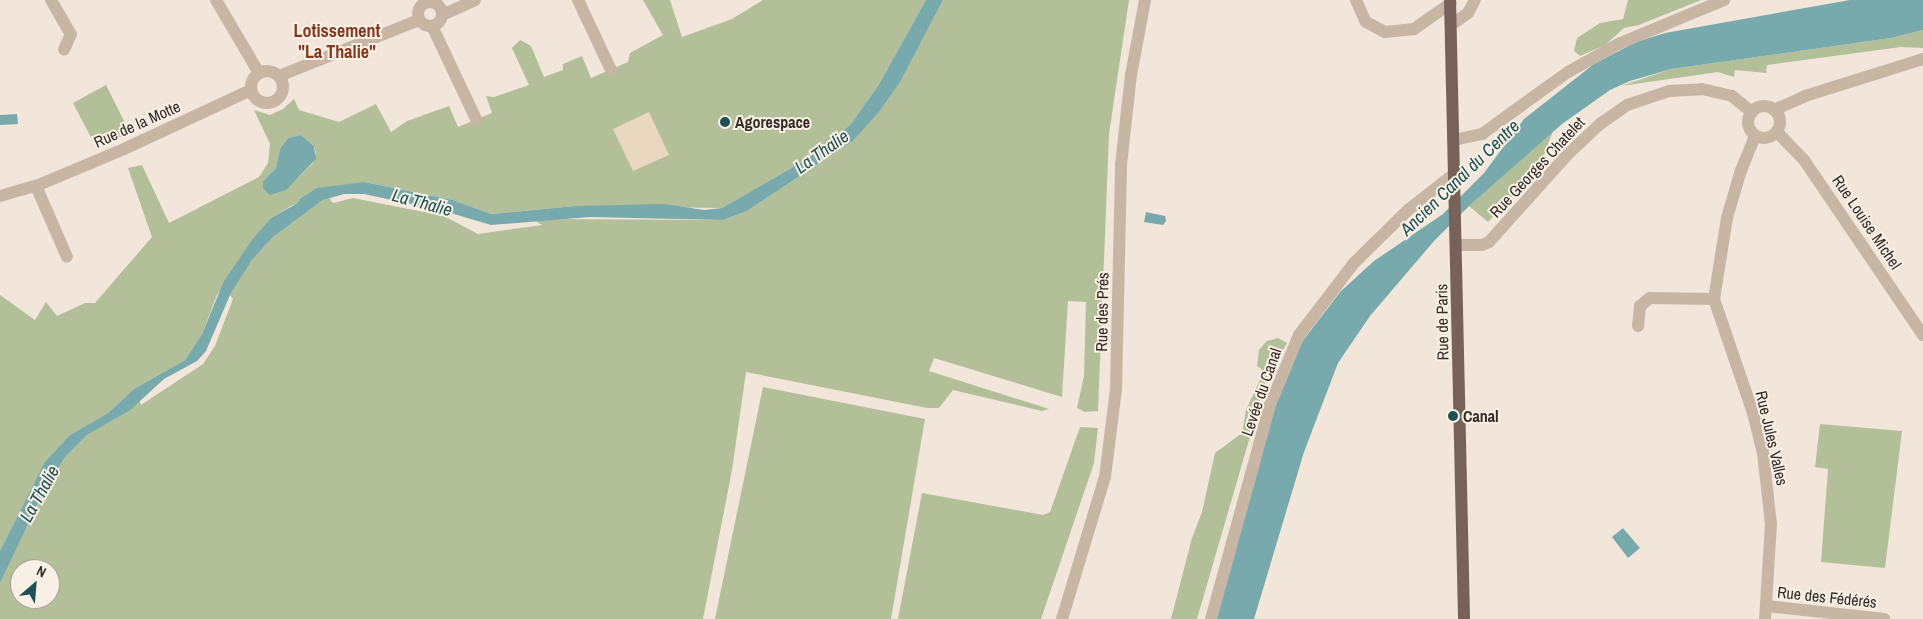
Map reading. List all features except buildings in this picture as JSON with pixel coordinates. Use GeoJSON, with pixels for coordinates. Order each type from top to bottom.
{"type":"FeatureCollection","features":[{"type":"Feature","properties":{"kind":"main road","name":"Rue de Paris"},"geometry":{"type":"LineString","coordinates":[[1451,2],[1464,619]]}},
{"type":"Feature","properties":{"kind":"street"},"geometry":{"type":"LineString","coordinates":[[51,0],[71,34],[64,50]]}},
{"type":"Feature","properties":{"kind":"street"},"geometry":{"type":"LineString","coordinates":[[216,0],[259,73]]}},
{"type":"Feature","properties":{"kind":"street"},"geometry":{"type":"LineString","coordinates":[[432,26],[442,15],[475,0]]}},
{"type":"Feature","properties":{"kind":"street"},"geometry":{"type":"LineString","coordinates":[[578,0],[611,70]]}},
{"type":"Feature","properties":{"kind":"street","name":"Rue des Prés"},"geometry":{"type":"LineString","coordinates":[[1062,619],[1105,477],[1116,389],[1121,165],[1131,75],[1145,0]]}},
{"type":"Feature","properties":{"kind":"street"},"geometry":{"type":"LineString","coordinates":[[1356,0],[1366,22],[1385,32],[1414,29],[1451,2]]}},
{"type":"Feature","properties":{"kind":"street"},"geometry":{"type":"LineString","coordinates":[[1451,25],[1468,13],[1475,0]]}},
{"type":"Feature","properties":{"kind":"street"},"geometry":{"type":"LineString","coordinates":[[1454,140],[1482,134],[1590,59],[1645,32],[1671,24],[1724,0]]}},
{"type":"Feature","properties":{"kind":"street"},"geometry":{"type":"LineString","coordinates":[[419,20],[418,11],[426,3],[439,6],[442,15]]}},
{"type":"Feature","properties":{"kind":"street"},"geometry":{"type":"LineString","coordinates":[[279,76],[419,20],[432,26],[476,119]]}},
{"type":"Feature","properties":{"kind":"street"},"geometry":{"type":"LineString","coordinates":[[1774,110],[1780,123],[1777,132],[1769,138],[1755,136],[1748,122],[1752,112],[1760,107],[1774,110],[1805,96],[1923,59]]}},
{"type":"Feature","properties":{"kind":"street"},"geometry":{"type":"LineString","coordinates":[[269,71],[279,76],[283,86],[276,100],[260,102],[250,90],[252,80],[259,73],[269,71]]}},
{"type":"Feature","properties":{"kind":"street","name":"Rue Georges Chatelet"},"geometry":{"type":"LineString","coordinates":[[1456,243],[1482,245],[1489,242],[1567,155],[1600,124],[1627,105],[1669,91],[1702,89],[1732,96],[1752,112]]}},
{"type":"Feature","properties":{"kind":"street","name":"Rue de la Motte"},"geometry":{"type":"LineString","coordinates":[[0,196],[36,186],[250,90]]}},
{"type":"Feature","properties":{"kind":"street","name":"Rue Louise Michel"},"geometry":{"type":"LineString","coordinates":[[1777,132],[1804,160],[1923,335]]}},
{"type":"Feature","properties":{"kind":"street","name":"Rue Jules Valles"},"geometry":{"type":"LineString","coordinates":[[1755,136],[1727,218],[1714,299],[1753,413],[1763,452],[1771,524],[1766,613]]}},
{"type":"Feature","properties":{"kind":"street","name":"Levée du Canal"},"geometry":{"type":"LineString","coordinates":[[1210,619],[1270,405],[1299,335],[1354,263],[1408,210],[1454,174]]}},
{"type":"Feature","properties":{"kind":"street"},"geometry":{"type":"LineString","coordinates":[[36,186],[67,257]]}},
{"type":"Feature","properties":{"kind":"street"},"geometry":{"type":"LineString","coordinates":[[1638,326],[1640,306],[1650,298],[1714,299]]}},
{"type":"Feature","properties":{"kind":"street","name":"Rue des Fédérés"},"geometry":{"type":"LineString","coordinates":[[1766,613],[1884,619]]}},
{"type":"Feature","properties":{"kind":"green space"},"geometry":{"type":"Polygon","coordinates":[[[643,0],[670,0],[682,37],[732,19],[763,0],[926,0],[878,86],[850,125],[807,159],[722,208],[575,206],[491,214],[453,200],[364,182],[291,206],[271,218],[217,295],[202,334],[185,360],[134,389],[108,413],[70,435],[18,516],[0,551],[0,295],[35,320],[46,302],[57,316],[85,303],[95,303],[152,237],[128,168],[142,165],[169,223],[259,177],[268,163],[270,144],[254,110],[270,115],[283,109],[294,99],[299,110],[339,122],[376,104],[391,132],[407,121],[449,106],[458,127],[492,113],[486,96],[494,97],[529,85],[512,48],[520,40],[531,46],[544,77],[563,70],[563,64],[582,56],[591,78],[628,62],[630,53],[663,35],[643,0]],[[301,135],[288,138],[280,149],[276,168],[263,181],[263,188],[297,179],[313,163],[316,153],[314,146],[301,135]]]}},
{"type":"Feature","properties":{"kind":"green space"},"geometry":{"type":"Polygon","coordinates":[[[943,0],[1129,0],[1109,134],[1098,411],[1085,412],[1077,408],[1084,376],[1086,302],[1068,301],[1062,397],[934,358],[929,371],[1049,409],[1042,411],[953,390],[939,408],[927,408],[746,372],[732,470],[703,619],[0,619],[0,583],[11,554],[44,490],[66,456],[87,435],[129,411],[139,400],[141,405],[203,364],[215,346],[233,299],[230,295],[252,260],[273,237],[323,200],[329,198],[333,203],[353,198],[444,216],[478,234],[542,225],[534,220],[544,219],[723,220],[747,211],[853,141],[880,111],[900,81],[943,0]]]}},
{"type":"Feature","properties":{"kind":"green space"},"geometry":{"type":"Polygon","coordinates":[[[1628,0],[1701,0],[1639,25],[1624,28],[1605,45],[1580,56],[1574,51],[1577,38],[1600,23],[1623,19],[1628,0]]]}},
{"type":"Feature","properties":{"kind":"green space"},"geometry":{"type":"Polygon","coordinates":[[[1923,30],[1923,48],[1901,47],[1767,65],[1766,73],[1735,70],[1734,77],[1718,72],[1621,86],[1671,69],[1891,38],[1923,30]]]}},
{"type":"Feature","properties":{"kind":"green space"},"geometry":{"type":"Polygon","coordinates":[[[106,85],[130,133],[96,147],[73,103],[106,85]]]}},
{"type":"Feature","properties":{"kind":"green space"},"geometry":{"type":"Polygon","coordinates":[[[1553,131],[1544,155],[1528,173],[1526,181],[1488,222],[1469,206],[1553,131]]]}},
{"type":"Feature","properties":{"kind":"green space"},"geometry":{"type":"Polygon","coordinates":[[[1278,338],[1287,343],[1267,378],[1197,619],[1171,619],[1192,538],[1202,512],[1215,453],[1242,433],[1246,410],[1264,371],[1257,366],[1259,350],[1267,341],[1278,338]]]}},
{"type":"Feature","properties":{"kind":"green space"},"geometry":{"type":"Polygon","coordinates":[[[763,387],[925,419],[891,619],[715,619],[763,387]]]}},
{"type":"Feature","properties":{"kind":"green space"},"geometry":{"type":"Polygon","coordinates":[[[1820,424],[1902,431],[1885,568],[1821,562],[1828,469],[1815,467],[1820,424]]]}},
{"type":"Feature","properties":{"kind":"green space"},"geometry":{"type":"Polygon","coordinates":[[[1080,427],[1098,428],[1094,463],[1041,619],[898,619],[922,493],[1043,515],[1050,512],[1080,427]]]}},
{"type":"Feature","properties":{"kind":"shaded area"},"geometry":{"type":"Polygon","coordinates":[[[649,112],[669,155],[633,171],[613,129],[649,112]]]}},
{"type":"Feature","properties":{"kind":"water","name":"La Thalie"},"geometry":{"type":"Polygon","coordinates":[[[926,0],[943,0],[900,82],[880,111],[853,141],[747,211],[723,220],[590,217],[491,225],[444,211],[364,194],[344,194],[323,200],[273,237],[252,260],[230,295],[206,351],[197,361],[164,379],[129,411],[87,435],[66,456],[44,490],[0,583],[0,551],[45,462],[70,435],[108,413],[134,389],[185,360],[202,334],[224,281],[252,240],[271,218],[298,203],[300,199],[317,188],[364,182],[453,200],[491,214],[575,206],[664,204],[704,210],[722,208],[807,159],[850,125],[878,86],[926,0]]]}},
{"type":"Feature","properties":{"kind":"water"},"geometry":{"type":"Polygon","coordinates":[[[1850,0],[1923,0],[1923,30],[1891,38],[1671,69],[1630,81],[1610,90],[1562,124],[1469,206],[1434,241],[1370,316],[1338,363],[1304,452],[1254,619],[1216,619],[1278,396],[1301,343],[1341,291],[1374,261],[1443,214],[1484,173],[1524,119],[1594,64],[1636,42],[1665,33],[1850,0]]]}},
{"type":"Feature","properties":{"kind":"water"},"geometry":{"type":"Polygon","coordinates":[[[17,114],[18,124],[0,125],[0,115],[17,114]]]}},
{"type":"Feature","properties":{"kind":"water"},"geometry":{"type":"Polygon","coordinates":[[[301,135],[314,146],[316,159],[286,190],[270,195],[263,188],[263,181],[276,168],[280,149],[288,138],[301,135]]]}},
{"type":"Feature","properties":{"kind":"water"},"geometry":{"type":"Polygon","coordinates":[[[1146,212],[1165,216],[1166,221],[1163,225],[1144,222],[1146,212]]]}},
{"type":"Feature","properties":{"kind":"water"},"geometry":{"type":"Polygon","coordinates":[[[1623,528],[1640,548],[1628,558],[1612,537],[1623,528]]]}},
{"type":"Feature","properties":{"kind":"place","name":"Agorespace"},"geometry":{"type":"Point","coordinates":[725,122]}},
{"type":"Feature","properties":{"kind":"place","name":"Canal"},"geometry":{"type":"Point","coordinates":[1453,416]}},
{"type":"Feature","properties":{"kind":"district","name":"Lotissement \"La Thalie\""},"geometry":{"type":"Point","coordinates":[337,42]}},
{"type":"Feature","properties":{"kind":"water label","name":"Ancien Canal du Centre"},"geometry":{"type":"Point","coordinates":[1460,178]}}]}
